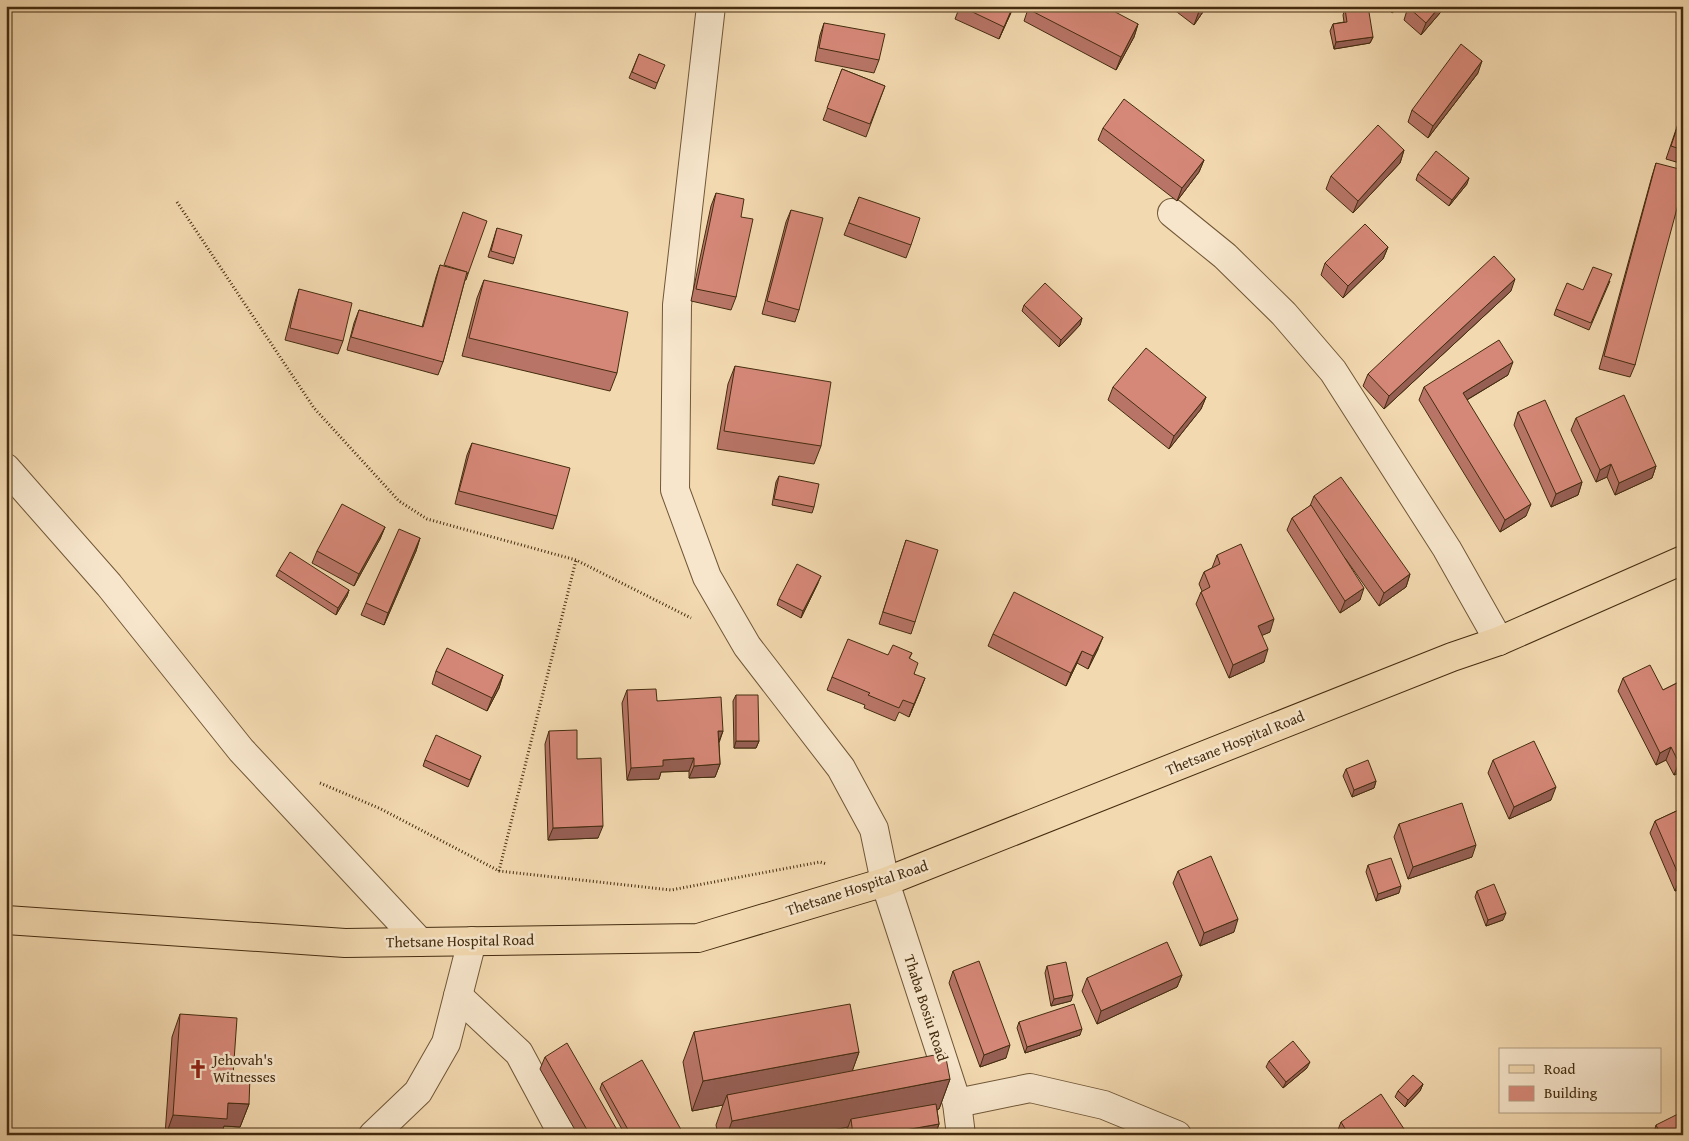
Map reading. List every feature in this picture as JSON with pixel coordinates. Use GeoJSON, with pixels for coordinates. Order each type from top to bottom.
{"type":"FeatureCollection","features":[{"type":"Feature","properties":{"kind":"main road","name":"Thetsane Hospital Road"},"geometry":{"type":"LineString","coordinates":[[6,920],[345,943],[698,938],[885,882],[1452,657],[1499,641],[1683,560]]}},
{"type":"Feature","properties":{"kind":"street","name":"Thaba Bosiu Road"},"geometry":{"type":"LineString","coordinates":[[711,6],[677,305],[675,490],[707,577],[747,646],[841,768],[874,829],[885,882],[956,1103],[961,1135]]}},
{"type":"Feature","properties":{"kind":"street"},"geometry":{"type":"LineString","coordinates":[[1172,213],[1225,256],[1271,301],[1332,371],[1447,549],[1499,641]]}},
{"type":"Feature","properties":{"kind":"street"},"geometry":{"type":"LineString","coordinates":[[6,468],[109,585],[241,750],[420,942]]}},
{"type":"Feature","properties":{"kind":"street"},"geometry":{"type":"LineString","coordinates":[[373,1135],[418,1092],[446,1043],[472,941]]}},
{"type":"Feature","properties":{"kind":"street"},"geometry":{"type":"LineString","coordinates":[[458,996],[519,1052],[563,1135]]}},
{"type":"Feature","properties":{"kind":"street"},"geometry":{"type":"LineString","coordinates":[[956,1103],[1030,1088],[1104,1105],[1177,1135]]}},
{"type":"Feature","properties":{"kind":"path"},"geometry":{"type":"LineString","coordinates":[[177,202],[314,408],[399,501],[428,518],[576,560],[696,621]]}},
{"type":"Feature","properties":{"kind":"path"},"geometry":{"type":"LineString","coordinates":[[499,871],[576,560]]}},
{"type":"Feature","properties":{"kind":"path"},"geometry":{"type":"LineString","coordinates":[[320,783],[380,809],[499,871],[671,890],[820,862],[830,864]]}},
{"type":"Feature","properties":{"kind":"building"},"geometry":{"type":"Polygon","coordinates":[[[960,6],[1013,6],[1004,27],[960,6]]]}},
{"type":"Feature","properties":{"kind":"building"},"geometry":{"type":"Polygon","coordinates":[[[1030,6],[1104,6],[1138,24],[1121,57],[1028,9],[1030,6]]]}},
{"type":"Feature","properties":{"kind":"building"},"geometry":{"type":"Polygon","coordinates":[[[1368,6],[1373,37],[1336,42],[1333,24],[1347,22],[1345,9],[1368,6]]]}},
{"type":"Feature","properties":{"kind":"building"},"geometry":{"type":"Polygon","coordinates":[[[1409,6],[1440,6],[1426,23],[1409,6]]]}},
{"type":"Feature","properties":{"kind":"building"},"geometry":{"type":"Polygon","coordinates":[[[824,23],[885,34],[879,60],[819,48],[824,23]]]}},
{"type":"Feature","properties":{"kind":"building"},"geometry":{"type":"Polygon","coordinates":[[[1461,44],[1482,61],[1433,126],[1412,110],[1461,44]]]}},
{"type":"Feature","properties":{"kind":"building"},"geometry":{"type":"Polygon","coordinates":[[[639,54],[665,65],[657,83],[632,72],[639,54]]]}},
{"type":"Feature","properties":{"kind":"building"},"geometry":{"type":"Polygon","coordinates":[[[842,69],[885,86],[870,124],[827,108],[842,69]]]}},
{"type":"Feature","properties":{"kind":"building"},"geometry":{"type":"Polygon","coordinates":[[[1124,99],[1204,160],[1182,188],[1103,128],[1124,99]]]}},
{"type":"Feature","properties":{"kind":"building"},"geometry":{"type":"Polygon","coordinates":[[[1683,110],[1683,150],[1671,146],[1683,110]]]}},
{"type":"Feature","properties":{"kind":"building"},"geometry":{"type":"Polygon","coordinates":[[[1378,125],[1404,150],[1358,201],[1331,176],[1378,125]]]}},
{"type":"Feature","properties":{"kind":"building"},"geometry":{"type":"Polygon","coordinates":[[[1436,151],[1469,178],[1452,200],[1418,174],[1436,151]]]}},
{"type":"Feature","properties":{"kind":"building"},"geometry":{"type":"Polygon","coordinates":[[[1656,163],[1683,170],[1683,186],[1635,365],[1604,356],[1656,163]]]}},
{"type":"Feature","properties":{"kind":"building"},"geometry":{"type":"Polygon","coordinates":[[[716,193],[744,199],[741,217],[753,219],[736,297],[696,289],[716,193]]]}},
{"type":"Feature","properties":{"kind":"building"},"geometry":{"type":"Polygon","coordinates":[[[859,197],[920,218],[911,245],[849,223],[859,197]]]}},
{"type":"Feature","properties":{"kind":"building"},"geometry":{"type":"Polygon","coordinates":[[[791,210],[823,218],[799,310],[767,301],[791,210]]]}},
{"type":"Feature","properties":{"kind":"building"},"geometry":{"type":"Polygon","coordinates":[[[463,212],[487,221],[468,274],[467,272],[444,265],[463,212]]]}},
{"type":"Feature","properties":{"kind":"building"},"geometry":{"type":"Polygon","coordinates":[[[1365,224],[1388,247],[1348,286],[1325,263],[1365,224]]]}},
{"type":"Feature","properties":{"kind":"building"},"geometry":{"type":"Polygon","coordinates":[[[497,228],[522,235],[515,258],[491,251],[497,228]]]}},
{"type":"Feature","properties":{"kind":"building"},"geometry":{"type":"Polygon","coordinates":[[[1494,256],[1515,279],[1389,396],[1368,374],[1494,256]]]}},
{"type":"Feature","properties":{"kind":"building"},"geometry":{"type":"Polygon","coordinates":[[[440,265],[467,272],[443,362],[351,337],[359,310],[423,327],[440,265]]]}},
{"type":"Feature","properties":{"kind":"building"},"geometry":{"type":"Polygon","coordinates":[[[1593,267],[1612,274],[1591,323],[1556,309],[1567,283],[1583,290],[1593,267]]]}},
{"type":"Feature","properties":{"kind":"building"},"geometry":{"type":"Polygon","coordinates":[[[484,280],[628,312],[617,373],[469,338],[484,280]]]}},
{"type":"Feature","properties":{"kind":"building"},"geometry":{"type":"Polygon","coordinates":[[[1045,283],[1082,318],[1061,340],[1024,305],[1045,283]]]}},
{"type":"Feature","properties":{"kind":"building"},"geometry":{"type":"Polygon","coordinates":[[[299,289],[352,303],[343,341],[290,328],[299,289]]]}},
{"type":"Feature","properties":{"kind":"building"},"geometry":{"type":"Polygon","coordinates":[[[1499,340],[1513,362],[1463,393],[1531,504],[1505,520],[1424,387],[1499,340]]]}},
{"type":"Feature","properties":{"kind":"building"},"geometry":{"type":"Polygon","coordinates":[[[1146,348],[1206,397],[1174,436],[1113,387],[1146,348]]]}},
{"type":"Feature","properties":{"kind":"building"},"geometry":{"type":"Polygon","coordinates":[[[735,366],[831,382],[821,446],[724,431],[735,366]]]}},
{"type":"Feature","properties":{"kind":"building"},"geometry":{"type":"Polygon","coordinates":[[[1624,395],[1656,466],[1619,483],[1611,464],[1600,470],[1576,418],[1624,395]]]}},
{"type":"Feature","properties":{"kind":"building"},"geometry":{"type":"Polygon","coordinates":[[[1545,400],[1582,482],[1556,494],[1518,412],[1545,400]]]}},
{"type":"Feature","properties":{"kind":"building"},"geometry":{"type":"Polygon","coordinates":[[[472,443],[570,468],[557,516],[459,491],[472,443]]]}},
{"type":"Feature","properties":{"kind":"building"},"geometry":{"type":"Polygon","coordinates":[[[779,476],[819,484],[814,507],[774,499],[779,476]]]}},
{"type":"Feature","properties":{"kind":"building"},"geometry":{"type":"Polygon","coordinates":[[[1341,477],[1410,574],[1384,593],[1314,496],[1341,477]]]}},
{"type":"Feature","properties":{"kind":"building"},"geometry":{"type":"Polygon","coordinates":[[[342,504],[385,527],[359,574],[317,551],[342,504]]]}},
{"type":"Feature","properties":{"kind":"building"},"geometry":{"type":"Polygon","coordinates":[[[1311,505],[1364,588],[1345,601],[1292,518],[1311,505]]]}},
{"type":"Feature","properties":{"kind":"building"},"geometry":{"type":"Polygon","coordinates":[[[399,529],[420,538],[388,613],[366,603],[399,529]]]}},
{"type":"Feature","properties":{"kind":"building"},"geometry":{"type":"Polygon","coordinates":[[[906,540],[938,550],[915,622],[883,612],[906,540]]]}},
{"type":"Feature","properties":{"kind":"building"},"geometry":{"type":"Polygon","coordinates":[[[1241,544],[1274,619],[1258,626],[1268,649],[1233,665],[1201,592],[1210,587],[1204,572],[1220,564],[1217,555],[1241,544]]]}},
{"type":"Feature","properties":{"kind":"building"},"geometry":{"type":"Polygon","coordinates":[[[290,552],[349,590],[338,608],[279,570],[290,552]]]}},
{"type":"Feature","properties":{"kind":"building"},"geometry":{"type":"Polygon","coordinates":[[[797,564],[821,576],[803,611],[779,599],[797,564]]]}},
{"type":"Feature","properties":{"kind":"building"},"geometry":{"type":"Polygon","coordinates":[[[1014,592],[1103,637],[1093,656],[1082,651],[1071,673],[993,634],[1014,592]]]}},
{"type":"Feature","properties":{"kind":"building"},"geometry":{"type":"Polygon","coordinates":[[[848,639],[888,655],[893,645],[912,653],[909,658],[918,663],[914,674],[925,678],[914,704],[903,700],[899,708],[832,677],[848,639]]]}},
{"type":"Feature","properties":{"kind":"building"},"geometry":{"type":"Polygon","coordinates":[[[447,648],[503,675],[492,698],[436,671],[447,648]]]}},
{"type":"Feature","properties":{"kind":"building"},"geometry":{"type":"Polygon","coordinates":[[[1650,665],[1663,690],[1683,680],[1683,761],[1679,763],[1671,747],[1660,753],[1623,678],[1650,665]]]}},
{"type":"Feature","properties":{"kind":"building"},"geometry":{"type":"Polygon","coordinates":[[[656,689],[657,701],[721,697],[723,731],[718,731],[720,764],[694,766],[694,758],[663,760],[663,766],[631,768],[627,690],[656,689]]]}},
{"type":"Feature","properties":{"kind":"building"},"geometry":{"type":"Polygon","coordinates":[[[736,695],[758,695],[759,741],[736,741],[736,695]]]}},
{"type":"Feature","properties":{"kind":"building"},"geometry":{"type":"Polygon","coordinates":[[[577,730],[577,759],[601,758],[603,826],[553,828],[549,731],[577,730]]]}},
{"type":"Feature","properties":{"kind":"building"},"geometry":{"type":"Polygon","coordinates":[[[436,735],[481,756],[470,780],[425,760],[436,735]]]}},
{"type":"Feature","properties":{"kind":"building"},"geometry":{"type":"Polygon","coordinates":[[[1534,741],[1556,787],[1514,807],[1493,760],[1534,741]]]}},
{"type":"Feature","properties":{"kind":"building"},"geometry":{"type":"Polygon","coordinates":[[[1368,760],[1376,781],[1354,790],[1346,769],[1368,760]]]}},
{"type":"Feature","properties":{"kind":"building"},"geometry":{"type":"Polygon","coordinates":[[[1462,803],[1476,845],[1413,867],[1399,824],[1462,803]]]}},
{"type":"Feature","properties":{"kind":"building"},"geometry":{"type":"Polygon","coordinates":[[[1683,808],[1683,877],[1680,878],[1655,821],[1683,808]]]}},
{"type":"Feature","properties":{"kind":"building"},"geometry":{"type":"Polygon","coordinates":[[[1211,856],[1238,919],[1204,933],[1178,871],[1211,856]]]}},
{"type":"Feature","properties":{"kind":"building"},"geometry":{"type":"Polygon","coordinates":[[[1391,858],[1401,886],[1378,894],[1368,865],[1391,858]]]}},
{"type":"Feature","properties":{"kind":"building"},"geometry":{"type":"Polygon","coordinates":[[[1494,884],[1506,913],[1488,920],[1477,891],[1494,884]]]}},
{"type":"Feature","properties":{"kind":"building"},"geometry":{"type":"Polygon","coordinates":[[[1167,942],[1182,975],[1101,1011],[1087,978],[1167,942]]]}},
{"type":"Feature","properties":{"kind":"building"},"geometry":{"type":"Polygon","coordinates":[[[979,961],[1010,1045],[984,1055],[953,971],[979,961]]]}},
{"type":"Feature","properties":{"kind":"building"},"geometry":{"type":"Polygon","coordinates":[[[1066,962],[1073,995],[1054,999],[1047,966],[1066,962]]]}},
{"type":"Feature","properties":{"kind":"building"},"geometry":{"type":"Polygon","coordinates":[[[850,1004],[859,1052],[703,1081],[694,1032],[850,1004]]]}},
{"type":"Feature","properties":{"kind":"building"},"geometry":{"type":"Polygon","coordinates":[[[1074,1004],[1082,1029],[1027,1047],[1019,1022],[1074,1004]]]}},
{"type":"Feature","properties":{"kind":"building","name":"Jehovah's Witnesses"},"geometry":{"type":"Polygon","coordinates":[[[180,1014],[237,1018],[233,1075],[250,1076],[249,1104],[228,1103],[227,1119],[173,1115],[180,1014]]]}},
{"type":"Feature","properties":{"kind":"building"},"geometry":{"type":"Polygon","coordinates":[[[1293,1041],[1310,1062],[1286,1082],[1269,1061],[1293,1041]]]}},
{"type":"Feature","properties":{"kind":"building"},"geometry":{"type":"Polygon","coordinates":[[[567,1043],[620,1135],[590,1135],[545,1057],[567,1043]]]}},
{"type":"Feature","properties":{"kind":"building"},"geometry":{"type":"Polygon","coordinates":[[[945,1053],[950,1079],[732,1121],[727,1095],[945,1053]]]}},
{"type":"Feature","properties":{"kind":"building"},"geometry":{"type":"Polygon","coordinates":[[[642,1060],[684,1135],[631,1135],[602,1083],[642,1060]]]}},
{"type":"Feature","properties":{"kind":"building"},"geometry":{"type":"Polygon","coordinates":[[[1413,1075],[1423,1084],[1408,1100],[1398,1091],[1413,1075]]]}},
{"type":"Feature","properties":{"kind":"building"},"geometry":{"type":"Polygon","coordinates":[[[1381,1094],[1408,1135],[1349,1135],[1341,1122],[1381,1094]]]}},
{"type":"Feature","properties":{"kind":"building"},"geometry":{"type":"Polygon","coordinates":[[[936,1104],[939,1124],[877,1135],[853,1135],[851,1119],[936,1104]]]}},
{"type":"Feature","properties":{"kind":"building"},"geometry":{"type":"Polygon","coordinates":[[[1678,1114],[1683,1123],[1683,1135],[1661,1135],[1656,1125],[1678,1114]]]}},
{"type":"Feature","properties":{"kind":"place","name":"Jehovah's Witnesses"},"geometry":{"type":"Point","coordinates":[198,1069]}}]}
